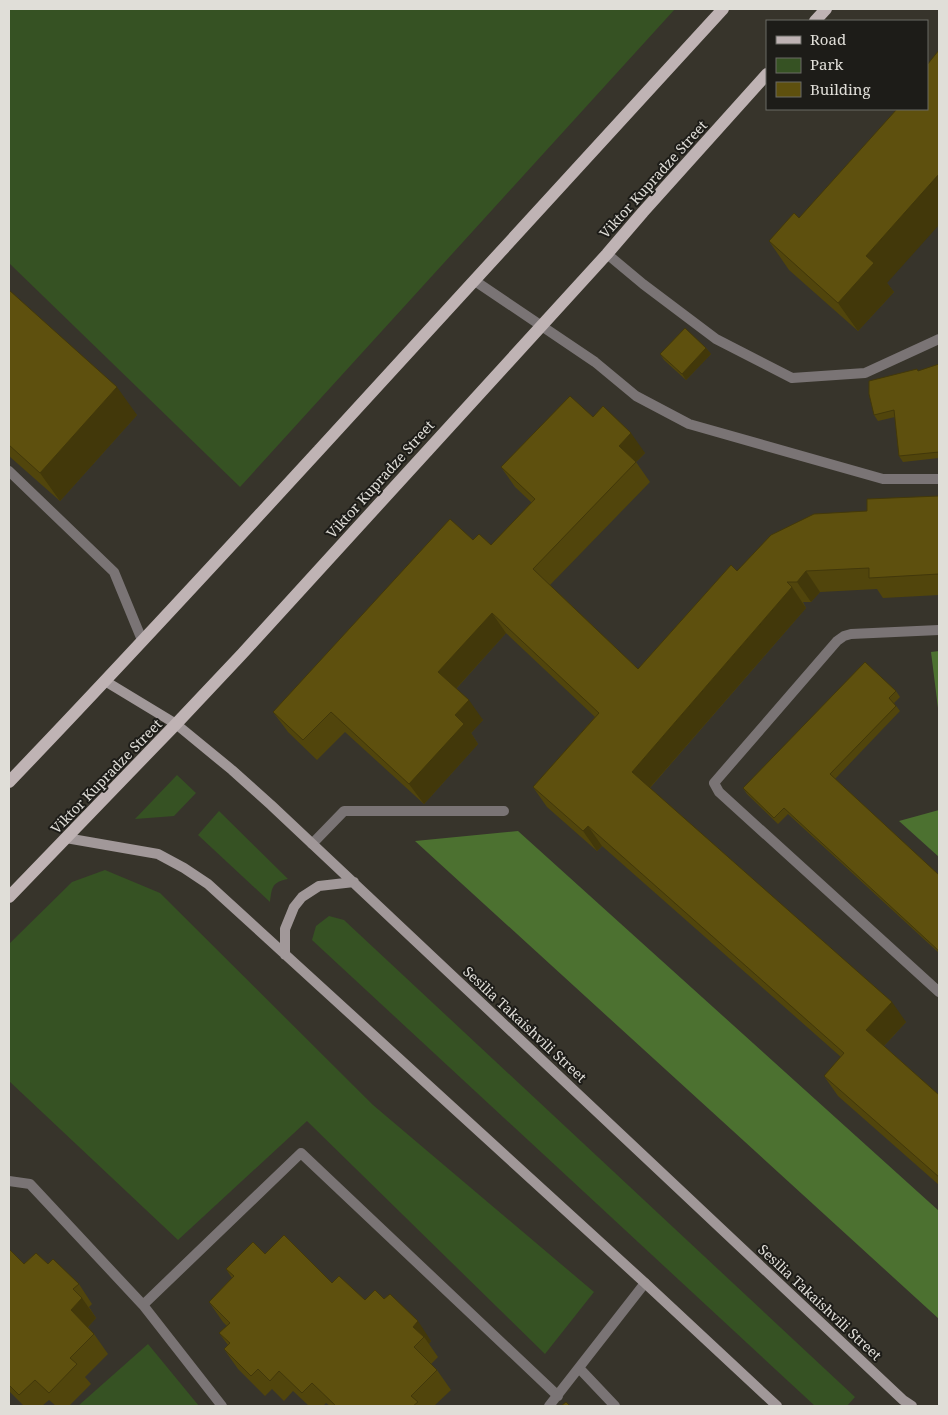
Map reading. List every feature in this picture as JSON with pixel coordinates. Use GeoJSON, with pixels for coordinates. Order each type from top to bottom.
{"type":"FeatureCollection","features":[{"type":"Feature","properties":{"kind":"main road"},"geometry":{"type":"LineString","coordinates":[[9,782],[105,681],[723,9]]}},
{"type":"Feature","properties":{"kind":"main road"},"geometry":{"type":"LineString","coordinates":[[816,20],[826,9]]}},
{"type":"Feature","properties":{"kind":"main road","name":"Viktor Kupradze Street"},"geometry":{"type":"LineString","coordinates":[[9,897],[255,640],[607,254],[642,212],[766,75]]}},
{"type":"Feature","properties":{"kind":"main road","name":"Sesilia Takaishvili Street"},"geometry":{"type":"LineString","coordinates":[[105,681],[176,724],[232,770],[354,882],[898,1395],[912,1406]]}},
{"type":"Feature","properties":{"kind":"main road"},"geometry":{"type":"LineString","coordinates":[[66,838],[158,854],[208,884],[777,1406]]}},
{"type":"Feature","properties":{"kind":"main road"},"geometry":{"type":"LineString","coordinates":[[285,955],[285,929],[294,907],[302,897],[319,886],[354,882]]}},
{"type":"Feature","properties":{"kind":"lane"},"geometry":{"type":"LineString","coordinates":[[607,254],[642,284],[716,339],[792,378],[865,373],[939,339]]}},
{"type":"Feature","properties":{"kind":"lane"},"geometry":{"type":"LineString","coordinates":[[475,280],[596,362],[636,396],[689,424],[883,479],[939,479]]}},
{"type":"Feature","properties":{"kind":"lane"},"geometry":{"type":"LineString","coordinates":[[9,471],[114,572],[142,640]]}},
{"type":"Feature","properties":{"kind":"lane"},"geometry":{"type":"LineString","coordinates":[[939,630],[851,634],[844,636],[837,641],[714,783],[719,792],[939,992]]}},
{"type":"Feature","properties":{"kind":"lane"},"geometry":{"type":"LineString","coordinates":[[312,844],[344,810],[504,811]]}},
{"type":"Feature","properties":{"kind":"lane"},"geometry":{"type":"LineString","coordinates":[[143,1305],[301,1153],[558,1396]]}},
{"type":"Feature","properties":{"kind":"lane"},"geometry":{"type":"LineString","coordinates":[[9,1181],[30,1184],[143,1305],[222,1406]]}},
{"type":"Feature","properties":{"kind":"lane"},"geometry":{"type":"LineString","coordinates":[[549,1406],[645,1283]]}},
{"type":"Feature","properties":{"kind":"lane"},"geometry":{"type":"LineString","coordinates":[[579,1368],[615,1406]]}},
{"type":"Feature","properties":{"kind":"green space"},"geometry":{"type":"Polygon","coordinates":[[[9,9],[675,9],[240,487],[9,263],[9,9]]]}},
{"type":"Feature","properties":{"kind":"green space"},"geometry":{"type":"Polygon","coordinates":[[[939,651],[939,716],[931,652],[939,651]]]}},
{"type":"Feature","properties":{"kind":"green space"},"geometry":{"type":"Polygon","coordinates":[[[177,775],[196,793],[174,816],[135,819],[177,775]]]}},
{"type":"Feature","properties":{"kind":"green space"},"geometry":{"type":"Polygon","coordinates":[[[939,810],[939,857],[899,821],[939,810]]]}},
{"type":"Feature","properties":{"kind":"green space"},"geometry":{"type":"Polygon","coordinates":[[[219,811],[288,879],[274,886],[270,902],[198,835],[219,811]]]}},
{"type":"Feature","properties":{"kind":"green space"},"geometry":{"type":"Polygon","coordinates":[[[518,831],[939,1211],[939,1319],[415,841],[518,831]]]}},
{"type":"Feature","properties":{"kind":"green space"},"geometry":{"type":"Polygon","coordinates":[[[105,870],[160,893],[373,1105],[594,1292],[545,1354],[307,1121],[178,1240],[9,1081],[9,944],[72,882],[105,870]]]}},
{"type":"Feature","properties":{"kind":"green space"},"geometry":{"type":"Polygon","coordinates":[[[329,916],[344,920],[855,1397],[847,1406],[815,1406],[312,940],[316,926],[329,916]]]}},
{"type":"Feature","properties":{"kind":"green space"},"geometry":{"type":"Polygon","coordinates":[[[148,1344],[199,1406],[78,1406],[148,1344]]]}},
{"type":"Feature","properties":{"kind":"building"},"geometry":{"type":"Polygon","coordinates":[[[939,50],[939,174],[866,256],[874,263],[838,303],[769,241],[794,213],[799,218],[896,110],[928,110],[928,64],[939,50]]]}},
{"type":"Feature","properties":{"kind":"building"},"geometry":{"type":"Polygon","coordinates":[[[9,290],[117,387],[40,473],[9,445],[9,290]]]}},
{"type":"Feature","properties":{"kind":"building"},"geometry":{"type":"Polygon","coordinates":[[[685,328],[706,348],[682,374],[660,354],[685,328]]]}},
{"type":"Feature","properties":{"kind":"building"},"geometry":{"type":"Polygon","coordinates":[[[939,364],[939,452],[899,456],[894,410],[874,415],[869,394],[869,381],[917,369],[918,371],[939,364]]]}},
{"type":"Feature","properties":{"kind":"building"},"geometry":{"type":"Polygon","coordinates":[[[570,396],[593,417],[603,406],[631,433],[619,446],[636,462],[533,569],[638,669],[731,565],[737,571],[771,535],[814,514],[867,511],[867,499],[939,496],[939,574],[869,578],[869,568],[806,571],[797,582],[787,582],[792,587],[632,772],[892,1002],[866,1030],[939,1095],[939,1177],[824,1076],[844,1053],[588,826],[583,831],[533,787],[599,713],[492,613],[438,672],[469,700],[455,715],[464,724],[409,784],[331,712],[303,740],[273,712],[450,519],[473,540],[479,534],[491,545],[535,499],[501,467],[570,396]]]}},
{"type":"Feature","properties":{"kind":"building"},"geometry":{"type":"Polygon","coordinates":[[[865,662],[896,691],[889,698],[896,706],[830,774],[939,875],[939,951],[784,808],[774,818],[743,788],[865,662]]]}},
{"type":"Feature","properties":{"kind":"building"},"geometry":{"type":"Polygon","coordinates":[[[284,1235],[332,1283],[339,1276],[365,1300],[375,1290],[384,1299],[390,1294],[418,1321],[413,1327],[424,1337],[414,1347],[437,1370],[411,1396],[418,1402],[413,1406],[336,1406],[312,1383],[302,1393],[279,1371],[270,1381],[258,1369],[251,1376],[224,1349],[230,1343],[219,1333],[230,1323],[209,1302],[234,1276],[226,1269],[253,1242],[265,1254],[284,1235]]]}},
{"type":"Feature","properties":{"kind":"building"},"geometry":{"type":"Polygon","coordinates":[[[9,1249],[24,1264],[36,1253],[48,1264],[53,1259],[79,1284],[73,1289],[82,1298],[71,1310],[94,1334],[70,1358],[77,1364],[49,1393],[35,1380],[19,1395],[9,1385],[9,1249]]]}},
{"type":"Feature","properties":{"kind":"building"},"geometry":{"type":"Polygon","coordinates":[[[566,1402],[570,1406],[561,1406],[566,1402]]]}}]}
